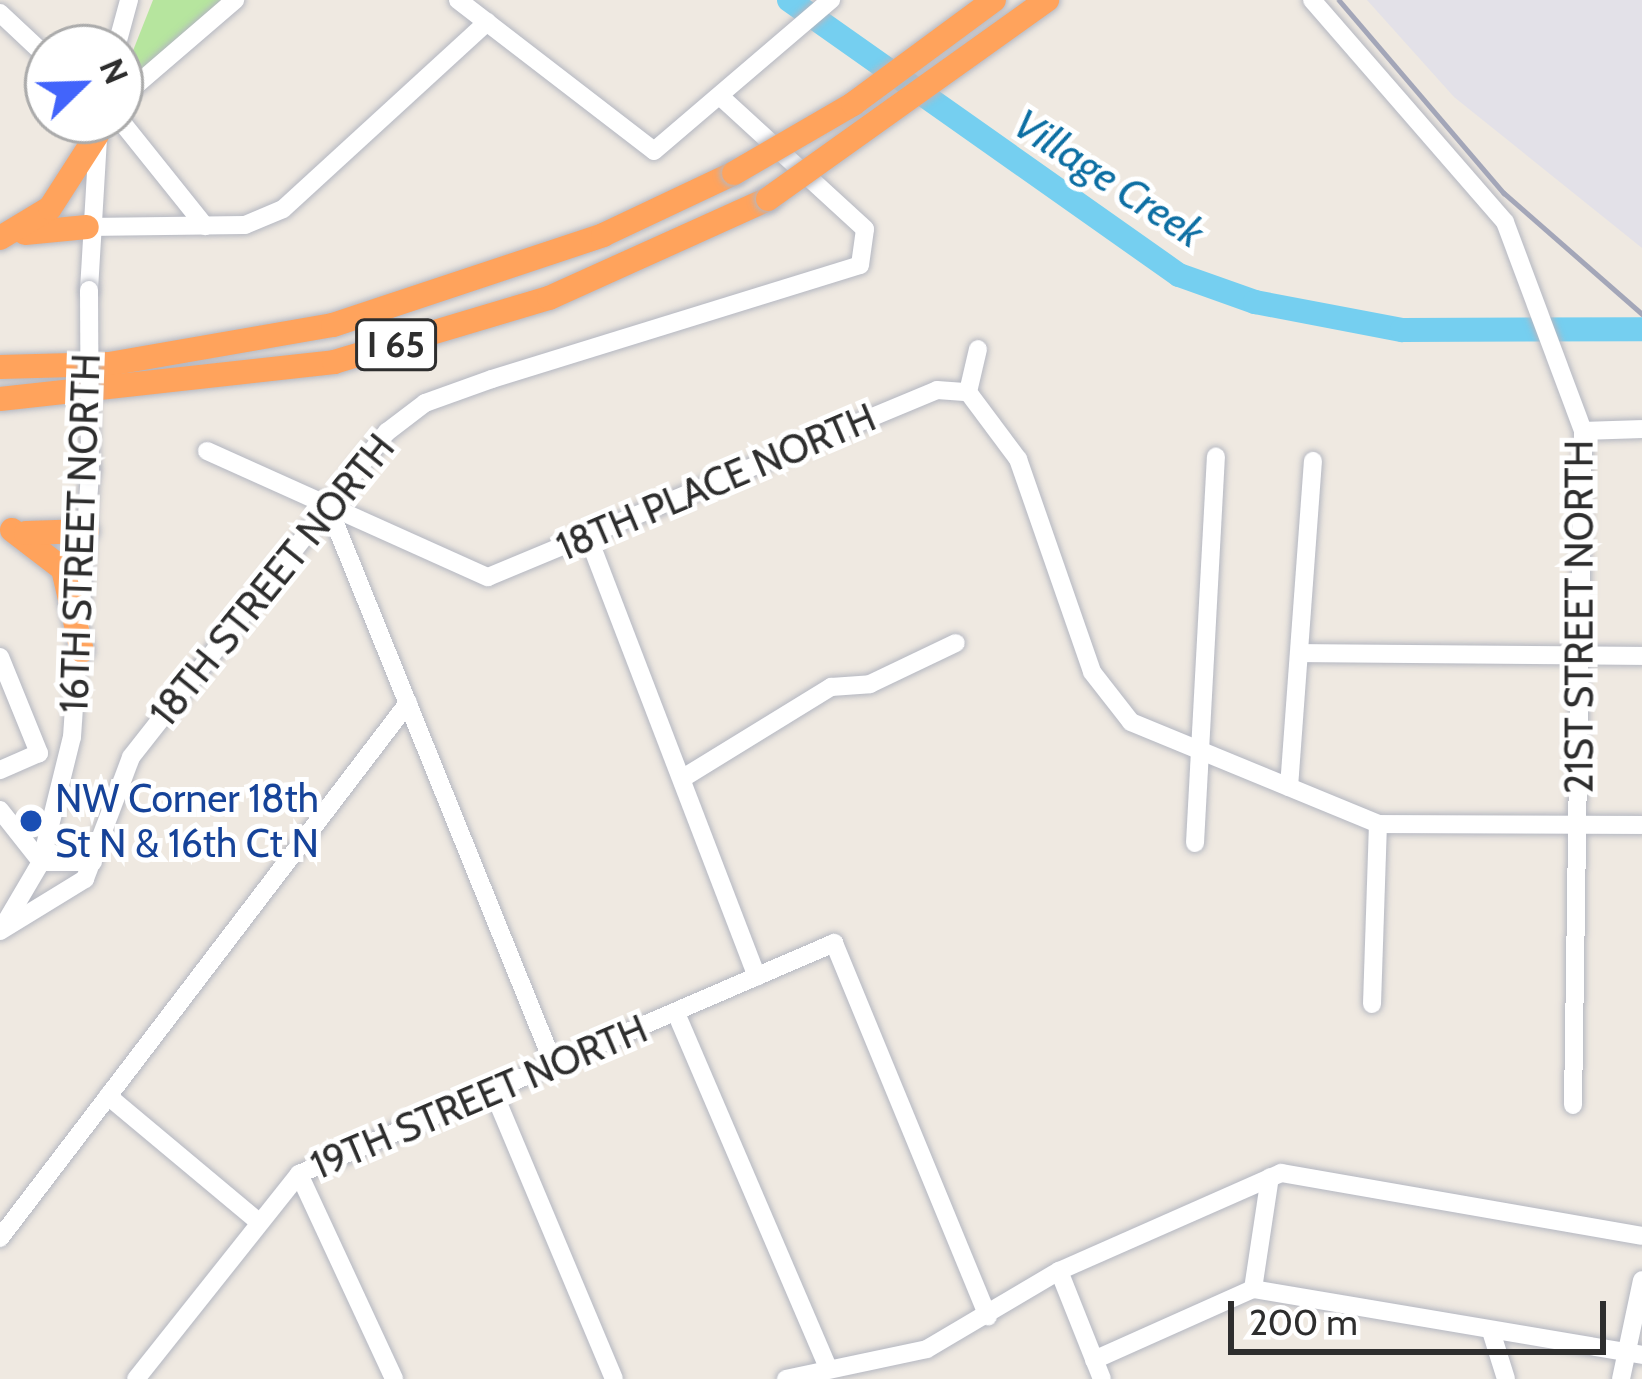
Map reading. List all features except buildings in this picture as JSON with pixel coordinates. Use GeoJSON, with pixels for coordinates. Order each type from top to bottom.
{"type":"FeatureCollection","features":[{"type":"Feature","properties":{"kind":"highway","name":"I 65"},"geometry":{"type":"LineString","coordinates":[[0,367],[109,364],[333,326],[604,236],[734,173],[853,104],[994,0]]}},
{"type":"Feature","properties":{"kind":"highway","name":"I 65"},"geometry":{"type":"LineString","coordinates":[[0,399],[334,362],[549,298],[768,199],[1047,0]]}},
{"type":"Feature","properties":{"kind":"highway"},"geometry":{"type":"LineString","coordinates":[[0,239],[50,208],[88,144]]}},
{"type":"Feature","properties":{"kind":"highway"},"geometry":{"type":"LineString","coordinates":[[0,239],[51,224],[87,227]]}},
{"type":"Feature","properties":{"kind":"highway"},"geometry":{"type":"LineString","coordinates":[[6,528],[87,531]]}},
{"type":"Feature","properties":{"kind":"highway"},"geometry":{"type":"LineString","coordinates":[[6,528],[63,569],[82,651]]}},
{"type":"Feature","properties":{"kind":"street"},"geometry":{"type":"LineString","coordinates":[[144,78],[235,0]]}},
{"type":"Feature","properties":{"kind":"street"},"geometry":{"type":"LineString","coordinates":[[458,0],[639,138],[666,151],[832,0]]}},
{"type":"Feature","properties":{"kind":"street","name":"21ST STREET NORTH"},"geometry":{"type":"LineString","coordinates":[[1312,0],[1470,173],[1541,307],[1583,430],[1573,1105]]}},
{"type":"Feature","properties":{"kind":"street"},"geometry":{"type":"LineString","coordinates":[[0,13],[24,36]]}},
{"type":"Feature","properties":{"kind":"street"},"geometry":{"type":"LineString","coordinates":[[87,227],[205,226],[283,208],[487,22]]}},
{"type":"Feature","properties":{"kind":"street","name":"18TH STREET NORTH"},"geometry":{"type":"LineString","coordinates":[[0,931],[43,912],[97,860],[131,757],[328,506],[425,403],[846,271],[869,253],[865,230],[723,99]]}},
{"type":"Feature","properties":{"kind":"street","name":"16TH STREET NORTH"},"geometry":{"type":"LineString","coordinates":[[0,931],[41,862],[82,651],[90,470],[87,227],[96,144]]}},
{"type":"Feature","properties":{"kind":"street"},"geometry":{"type":"LineString","coordinates":[[139,144],[205,226]]}},
{"type":"Feature","properties":{"kind":"street"},"geometry":{"type":"LineString","coordinates":[[977,349],[968,392],[1018,459],[1091,672],[1122,715],[1378,824],[1642,825]]}},
{"type":"Feature","properties":{"kind":"street","name":"18TH PLACE NORTH"},"geometry":{"type":"LineString","coordinates":[[207,451],[488,577],[937,390],[968,392]]}},
{"type":"Feature","properties":{"kind":"street"},"geometry":{"type":"LineString","coordinates":[[1583,430],[1642,429]]}},
{"type":"Feature","properties":{"kind":"street"},"geometry":{"type":"LineString","coordinates":[[1195,843],[1207,753],[1216,457]]}},
{"type":"Feature","properties":{"kind":"street"},"geometry":{"type":"LineString","coordinates":[[1288,787],[1312,461]]}},
{"type":"Feature","properties":{"kind":"street"},"geometry":{"type":"LineString","coordinates":[[328,506],[554,1065]]}},
{"type":"Feature","properties":{"kind":"street"},"geometry":{"type":"LineString","coordinates":[[587,534],[757,977]]}},
{"type":"Feature","properties":{"kind":"street"},"geometry":{"type":"LineString","coordinates":[[683,778],[831,687],[870,684],[956,644]]}},
{"type":"Feature","properties":{"kind":"street"},"geometry":{"type":"LineString","coordinates":[[1301,653],[1642,656]]}},
{"type":"Feature","properties":{"kind":"street"},"geometry":{"type":"LineString","coordinates":[[0,658],[39,753],[0,770]]}},
{"type":"Feature","properties":{"kind":"street"},"geometry":{"type":"LineString","coordinates":[[0,1238],[407,703]]}},
{"type":"Feature","properties":{"kind":"street"},"geometry":{"type":"LineString","coordinates":[[0,810],[41,862],[76,870],[97,860]]}},
{"type":"Feature","properties":{"kind":"street"},"geometry":{"type":"LineString","coordinates":[[1372,1004],[1378,824]]}},
{"type":"Feature","properties":{"kind":"street","name":"19TH STREET NORTH"},"geometry":{"type":"LineString","coordinates":[[136,1379],[255,1219],[299,1174],[834,943],[988,1317]]}},
{"type":"Feature","properties":{"kind":"street"},"geometry":{"type":"LineString","coordinates":[[676,1013],[827,1366]]}},
{"type":"Feature","properties":{"kind":"street"},"geometry":{"type":"LineString","coordinates":[[493,1091],[614,1379]]}},
{"type":"Feature","properties":{"kind":"street"},"geometry":{"type":"LineString","coordinates":[[108,1096],[255,1219]]}},
{"type":"Feature","properties":{"kind":"street"},"geometry":{"type":"LineString","coordinates":[[786,1379],[827,1366],[927,1349],[988,1317],[1058,1271],[1270,1177],[1300,1170],[1642,1236]]}},
{"type":"Feature","properties":{"kind":"street"},"geometry":{"type":"LineString","coordinates":[[299,1174],[394,1379]]}},
{"type":"Feature","properties":{"kind":"street"},"geometry":{"type":"LineString","coordinates":[[1253,1289],[1270,1177]]}},
{"type":"Feature","properties":{"kind":"street"},"geometry":{"type":"LineString","coordinates":[[1058,1271],[1098,1370],[1253,1289],[1635,1354]]}},
{"type":"Feature","properties":{"kind":"street"},"geometry":{"type":"LineString","coordinates":[[1621,1379],[1635,1354],[1642,1280]]}},
{"type":"Feature","properties":{"kind":"street"},"geometry":{"type":"LineString","coordinates":[[1491,1331],[1506,1379]]}},
{"type":"Feature","properties":{"kind":"shaded area"},"geometry":{"type":"Polygon","coordinates":[[[1367,0],[1642,0],[1642,248],[1454,97],[1367,0]]]}},
{"type":"Feature","properties":{"kind":"green space"},"geometry":{"type":"Polygon","coordinates":[[[153,0],[221,0],[144,69],[144,24],[153,0]]]}},
{"type":"Feature","properties":{"kind":"waterway","name":"Village Creek"},"geometry":{"type":"LineString","coordinates":[[789,0],[1179,275],[1255,302],[1402,330],[1642,329]]}},
{"type":"Feature","properties":{"kind":"railway"},"geometry":{"type":"LineString","coordinates":[[1339,0],[1504,193],[1642,314]]}},
{"type":"Feature","properties":{"kind":"place","name":"NW Corner 18th St N & 16th Ct N"},"geometry":{"type":"Point","coordinates":[31,821]}}]}
